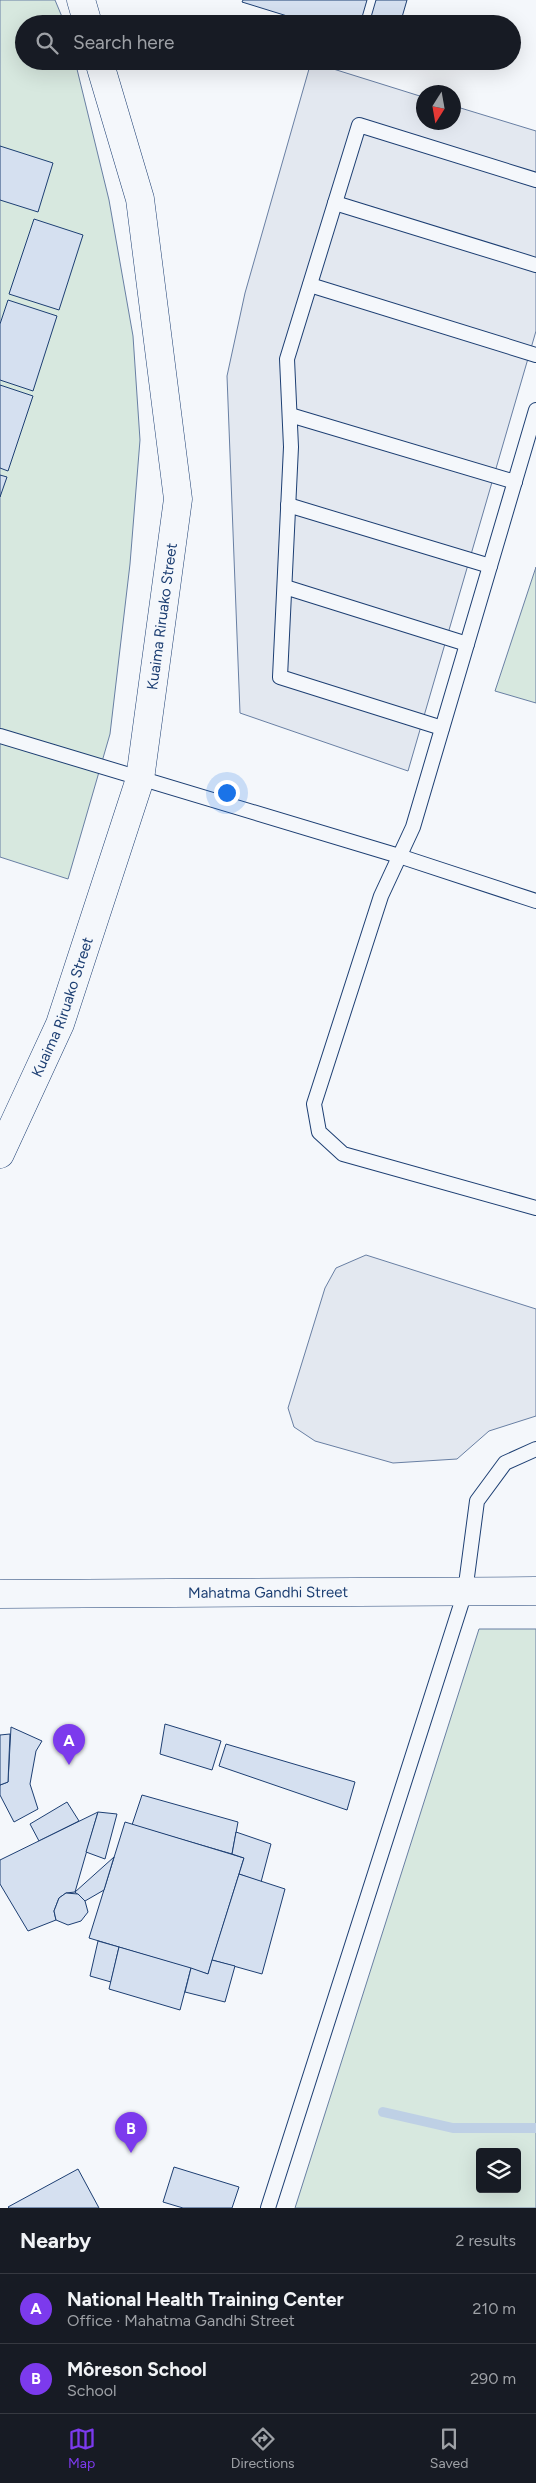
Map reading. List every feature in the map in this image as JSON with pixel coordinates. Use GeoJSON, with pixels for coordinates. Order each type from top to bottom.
{"type":"FeatureCollection","features":[{"type":"Feature","properties":{"kind":"street"},"geometry":{"type":"LineString","coordinates":[[81,0],[85,15]]}},
{"type":"Feature","properties":{"kind":"street","name":"Kuaima Riruako Street"},"geometry":{"type":"LineString","coordinates":[[0,1154],[60,1024],[140,779],[178,499],[140,199],[102,70]]}},
{"type":"Feature","properties":{"kind":"street","name":"Mahatma Gandhi Street"},"geometry":{"type":"LineString","coordinates":[[0,1594],[536,1591]]}},
{"type":"Feature","properties":{"kind":"lane"},"geometry":{"type":"LineString","coordinates":[[442,728],[280,677],[291,447],[287,359],[359,125],[536,180]]}},
{"type":"Feature","properties":{"kind":"lane"},"geometry":{"type":"LineString","coordinates":[[335,203],[536,265]]}},
{"type":"Feature","properties":{"kind":"lane"},"geometry":{"type":"LineString","coordinates":[[310,285],[536,354]]}},
{"type":"Feature","properties":{"kind":"lane"},"geometry":{"type":"LineString","coordinates":[[536,410],[413,827],[381,896],[314,1104],[319,1132],[343,1154],[536,1208]]}},
{"type":"Feature","properties":{"kind":"lane"},"geometry":{"type":"LineString","coordinates":[[290,415],[515,482]]}},
{"type":"Feature","properties":{"kind":"lane"},"geometry":{"type":"LineString","coordinates":[[288,505],[490,566]]}},
{"type":"Feature","properties":{"kind":"lane"},"geometry":{"type":"LineString","coordinates":[[284,587],[467,644]]}},
{"type":"Feature","properties":{"kind":"lane"},"geometry":{"type":"LineString","coordinates":[[0,736],[399,856],[536,901]]}},
{"type":"Feature","properties":{"kind":"lane"},"geometry":{"type":"LineString","coordinates":[[268,2208],[465,1592],[477,1501],[505,1463],[536,1450]]}},
{"type":"Feature","properties":{"kind":"shaded area"},"geometry":{"type":"Polygon","coordinates":[[[0,0],[55,0],[61,15],[15,15],[15,70],[77,70],[109,200],[133,336],[140,440],[130,564],[110,734],[68,879],[0,857],[0,0]]]}},
{"type":"Feature","properties":{"kind":"shaded area"},"geometry":{"type":"Polygon","coordinates":[[[309,70],[337,70],[416,95],[416,130],[461,130],[461,108],[536,131],[536,331],[408,771],[240,713],[227,376],[245,293],[309,70]]]}},
{"type":"Feature","properties":{"kind":"shaded area"},"geometry":{"type":"Polygon","coordinates":[[[536,567],[536,703],[495,691],[536,567]]]}},
{"type":"Feature","properties":{"kind":"shaded area"},"geometry":{"type":"Polygon","coordinates":[[[366,1255],[536,1309],[536,1416],[489,1431],[457,1459],[393,1463],[315,1441],[294,1427],[288,1408],[325,1288],[336,1268],[366,1255]]]}},
{"type":"Feature","properties":{"kind":"shaded area"},"geometry":{"type":"Polygon","coordinates":[[[479,1629],[536,1629],[536,2208],[295,2208],[479,1629]]]}},
{"type":"Feature","properties":{"kind":"building"},"geometry":{"type":"Polygon","coordinates":[[[243,0],[367,0],[363,15],[284,15],[242,2],[243,0]]]}},
{"type":"Feature","properties":{"kind":"building"},"geometry":{"type":"Polygon","coordinates":[[[376,0],[407,0],[403,15],[372,15],[376,0]]]}},
{"type":"Feature","properties":{"kind":"building"},"geometry":{"type":"Polygon","coordinates":[[[0,146],[53,163],[38,212],[0,200],[0,146]]]}},
{"type":"Feature","properties":{"kind":"building"},"geometry":{"type":"Polygon","coordinates":[[[34,219],[83,235],[59,310],[9,294],[34,219]]]}},
{"type":"Feature","properties":{"kind":"building"},"geometry":{"type":"Polygon","coordinates":[[[8,300],[57,316],[33,391],[0,380],[0,324],[8,300]]]}},
{"type":"Feature","properties":{"kind":"building"},"geometry":{"type":"Polygon","coordinates":[[[0,385],[33,396],[8,471],[0,468],[0,385]]]}},
{"type":"Feature","properties":{"kind":"building"},"geometry":{"type":"Polygon","coordinates":[[[0,475],[7,477],[0,497],[0,475]]]}},
{"type":"Feature","properties":{"kind":"building"},"geometry":{"type":"Polygon","coordinates":[[[165,1724],[221,1741],[212,1770],[160,1754],[165,1724]]]}},
{"type":"Feature","properties":{"kind":"building"},"geometry":{"type":"Polygon","coordinates":[[[11,1727],[42,1741],[36,1751],[30,1784],[38,1809],[14,1822],[0,1795],[0,1785],[8,1782],[11,1727]]]}},
{"type":"Feature","properties":{"kind":"building"},"geometry":{"type":"Polygon","coordinates":[[[10,1734],[8,1782],[0,1785],[0,1735],[10,1734]]]}},
{"type":"Feature","properties":{"kind":"building"},"geometry":{"type":"Polygon","coordinates":[[[226,1744],[355,1782],[347,1810],[219,1766],[226,1744]]]}},
{"type":"Feature","properties":{"kind":"building"},"geometry":{"type":"Polygon","coordinates":[[[142,1795],[238,1822],[232,1854],[132,1825],[142,1795]]]}},
{"type":"Feature","properties":{"kind":"building"},"geometry":{"type":"Polygon","coordinates":[[[67,1802],[79,1821],[39,1841],[30,1824],[67,1802]]]}},
{"type":"Feature","properties":{"kind":"building"},"geometry":{"type":"Polygon","coordinates":[[[98,1812],[75,1892],[66,1893],[59,1898],[54,1911],[56,1920],[28,1931],[0,1884],[0,1860],[98,1812]]]}},
{"type":"Feature","properties":{"kind":"building"},"geometry":{"type":"Polygon","coordinates":[[[98,1812],[117,1814],[105,1859],[86,1852],[98,1812]]]}},
{"type":"Feature","properties":{"kind":"building"},"geometry":{"type":"Polygon","coordinates":[[[125,1822],[244,1858],[208,1974],[89,1938],[125,1822]]]}},
{"type":"Feature","properties":{"kind":"building"},"geometry":{"type":"Polygon","coordinates":[[[236,1832],[271,1844],[261,1882],[239,1874],[244,1858],[232,1854],[236,1832]]]}},
{"type":"Feature","properties":{"kind":"building"},"geometry":{"type":"Polygon","coordinates":[[[114,1857],[104,1890],[85,1901],[75,1892],[114,1857]]]}},
{"type":"Feature","properties":{"kind":"building"},"geometry":{"type":"Polygon","coordinates":[[[239,1874],[285,1889],[262,1974],[212,1960],[239,1874]]]}},
{"type":"Feature","properties":{"kind":"building"},"geometry":{"type":"Polygon","coordinates":[[[66,1893],[78,1894],[85,1901],[88,1912],[81,1921],[68,1925],[56,1920],[54,1911],[59,1898],[66,1893]]]}},
{"type":"Feature","properties":{"kind":"building"},"geometry":{"type":"Polygon","coordinates":[[[98,1941],[119,1947],[111,1982],[90,1976],[98,1941]]]}},
{"type":"Feature","properties":{"kind":"building"},"geometry":{"type":"Polygon","coordinates":[[[119,1947],[191,1968],[180,2010],[109,1989],[119,1947]]]}},
{"type":"Feature","properties":{"kind":"building"},"geometry":{"type":"Polygon","coordinates":[[[212,1960],[235,1966],[225,2002],[185,1992],[191,1968],[208,1974],[212,1960]]]}},
{"type":"Feature","properties":{"kind":"building"},"geometry":{"type":"Polygon","coordinates":[[[174,2167],[239,2187],[232,2208],[183,2208],[163,2202],[174,2167]]]}},
{"type":"Feature","properties":{"kind":"building"},"geometry":{"type":"Polygon","coordinates":[[[78,2169],[99,2208],[8,2207],[78,2169]]]}},
{"type":"Feature","properties":{"kind":"waterway"},"geometry":{"type":"LineString","coordinates":[[383,2112],[453,2128],[536,2128]]}},
{"type":"Feature","properties":{"kind":"place","name":"National Health Training Center"},"geometry":{"type":"Point","coordinates":[69,1765]}},
{"type":"Feature","properties":{"kind":"place","name":"Môreson School"},"geometry":{"type":"Point","coordinates":[131,2153]}}]}
